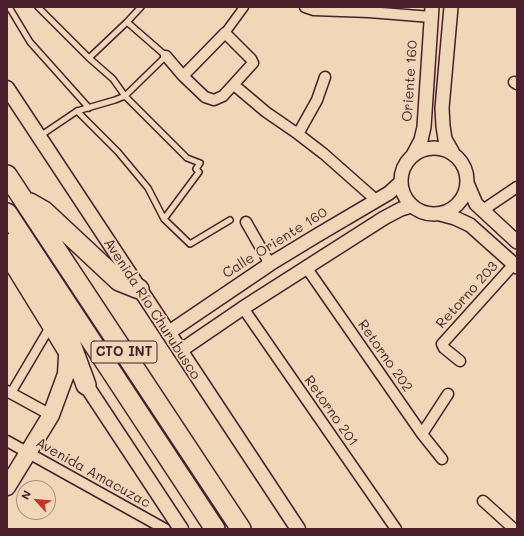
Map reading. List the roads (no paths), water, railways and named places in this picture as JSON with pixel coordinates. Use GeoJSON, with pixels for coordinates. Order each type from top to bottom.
{"type":"FeatureCollection","features":[{"type":"Feature","properties":{"kind":"highway","name":"CTO INT"},"geometry":{"type":"LineString","coordinates":[[7,175],[241,529]]}},
{"type":"Feature","properties":{"kind":"highway"},"geometry":{"type":"LineString","coordinates":[[22,198],[44,211],[119,281],[139,289]]}},
{"type":"Feature","properties":{"kind":"highway","name":"CTO INT"},"geometry":{"type":"LineString","coordinates":[[7,213],[216,529]]}},
{"type":"Feature","properties":{"kind":"highway"},"geometry":{"type":"LineString","coordinates":[[7,235],[68,336],[86,385]]}},
{"type":"Feature","properties":{"kind":"main road","name":"Avenida Río Churubusco"},"geometry":{"type":"LineString","coordinates":[[7,88],[298,529]]}},
{"type":"Feature","properties":{"kind":"main road","name":"CTO INT"},"geometry":{"type":"LineString","coordinates":[[7,258],[86,385],[181,529]]}},
{"type":"Feature","properties":{"kind":"main road"},"geometry":{"type":"LineString","coordinates":[[7,487],[51,415],[66,374],[68,356]]}},
{"type":"Feature","properties":{"kind":"street"},"geometry":{"type":"LineString","coordinates":[[183,76],[225,33],[244,7]]}},
{"type":"Feature","properties":{"kind":"street"},"geometry":{"type":"LineString","coordinates":[[305,7],[314,10],[369,9],[432,12]]}},
{"type":"Feature","properties":{"kind":"street"},"geometry":{"type":"LineString","coordinates":[[451,7],[442,108],[443,126],[446,139],[454,155],[464,167],[467,183],[476,204],[517,242]]}},
{"type":"Feature","properties":{"kind":"street","name":"Oriente 160"},"geometry":{"type":"LineString","coordinates":[[413,155],[421,140],[424,127],[432,12]]}},
{"type":"Feature","properties":{"kind":"street"},"geometry":{"type":"LineString","coordinates":[[166,56],[183,76],[205,97],[214,100],[224,96],[253,63],[251,59],[225,33]]}},
{"type":"Feature","properties":{"kind":"street"},"geometry":{"type":"LineString","coordinates":[[298,134],[317,100],[326,77]]}},
{"type":"Feature","properties":{"kind":"street"},"geometry":{"type":"LineString","coordinates":[[234,85],[266,112],[324,154],[376,200]]}},
{"type":"Feature","properties":{"kind":"street"},"geometry":{"type":"LineString","coordinates":[[454,155],[441,148],[426,149],[413,155],[403,168],[400,183],[403,196],[411,206],[424,214],[440,214],[455,218],[470,225],[516,265]]}},
{"type":"Feature","properties":{"kind":"street","name":"Calle Oriente 160"},"geometry":{"type":"LineString","coordinates":[[168,333],[270,264],[388,193],[400,183]]}},
{"type":"Feature","properties":{"kind":"street"},"geometry":{"type":"LineString","coordinates":[[440,214],[453,209],[463,198],[467,183]]}},
{"type":"Feature","properties":{"kind":"street"},"geometry":{"type":"LineString","coordinates":[[483,210],[517,187]]}},
{"type":"Feature","properties":{"kind":"street"},"geometry":{"type":"LineString","coordinates":[[180,351],[243,308],[384,218],[400,209],[411,206]]}},
{"type":"Feature","properties":{"kind":"street"},"geometry":{"type":"LineString","coordinates":[[246,222],[270,264]]}},
{"type":"Feature","properties":{"kind":"street","name":"Retorno 203"},"geometry":{"type":"LineString","coordinates":[[460,361],[444,348],[442,344],[516,265]]}},
{"type":"Feature","properties":{"kind":"street","name":"Retorno 202"},"geometry":{"type":"LineString","coordinates":[[306,267],[422,434],[442,459]]}},
{"type":"Feature","properties":{"kind":"street"},"geometry":{"type":"LineString","coordinates":[[215,301],[227,319]]}},
{"type":"Feature","properties":{"kind":"street","name":"Retorno 201"},"geometry":{"type":"LineString","coordinates":[[243,308],[396,529]]}},
{"type":"Feature","properties":{"kind":"street"},"geometry":{"type":"LineString","coordinates":[[50,327],[9,392],[51,415]]}},
{"type":"Feature","properties":{"kind":"street"},"geometry":{"type":"LineString","coordinates":[[422,434],[448,394]]}},
{"type":"Feature","properties":{"kind":"street","name":"Avenida Amacuzac"},"geometry":{"type":"LineString","coordinates":[[7,441],[165,529]]}},
{"type":"Feature","properties":{"kind":"street"},"geometry":{"type":"LineString","coordinates":[[483,501],[514,529]]}},
{"type":"Feature","properties":{"kind":"lane"},"geometry":{"type":"LineString","coordinates":[[9,7],[30,42],[89,108]]}},
{"type":"Feature","properties":{"kind":"lane"},"geometry":{"type":"LineString","coordinates":[[38,7],[89,58],[113,79],[125,96],[187,158],[200,163],[196,169],[199,172],[164,219]]}},
{"type":"Feature","properties":{"kind":"lane"},"geometry":{"type":"LineString","coordinates":[[89,58],[141,7]]}},
{"type":"Feature","properties":{"kind":"lane"},"geometry":{"type":"LineString","coordinates":[[39,136],[77,112],[125,96],[166,56],[128,21]]}},
{"type":"Feature","properties":{"kind":"lane"},"geometry":{"type":"LineString","coordinates":[[77,112],[118,152],[148,188],[164,219],[190,244],[230,220]]}}]}
